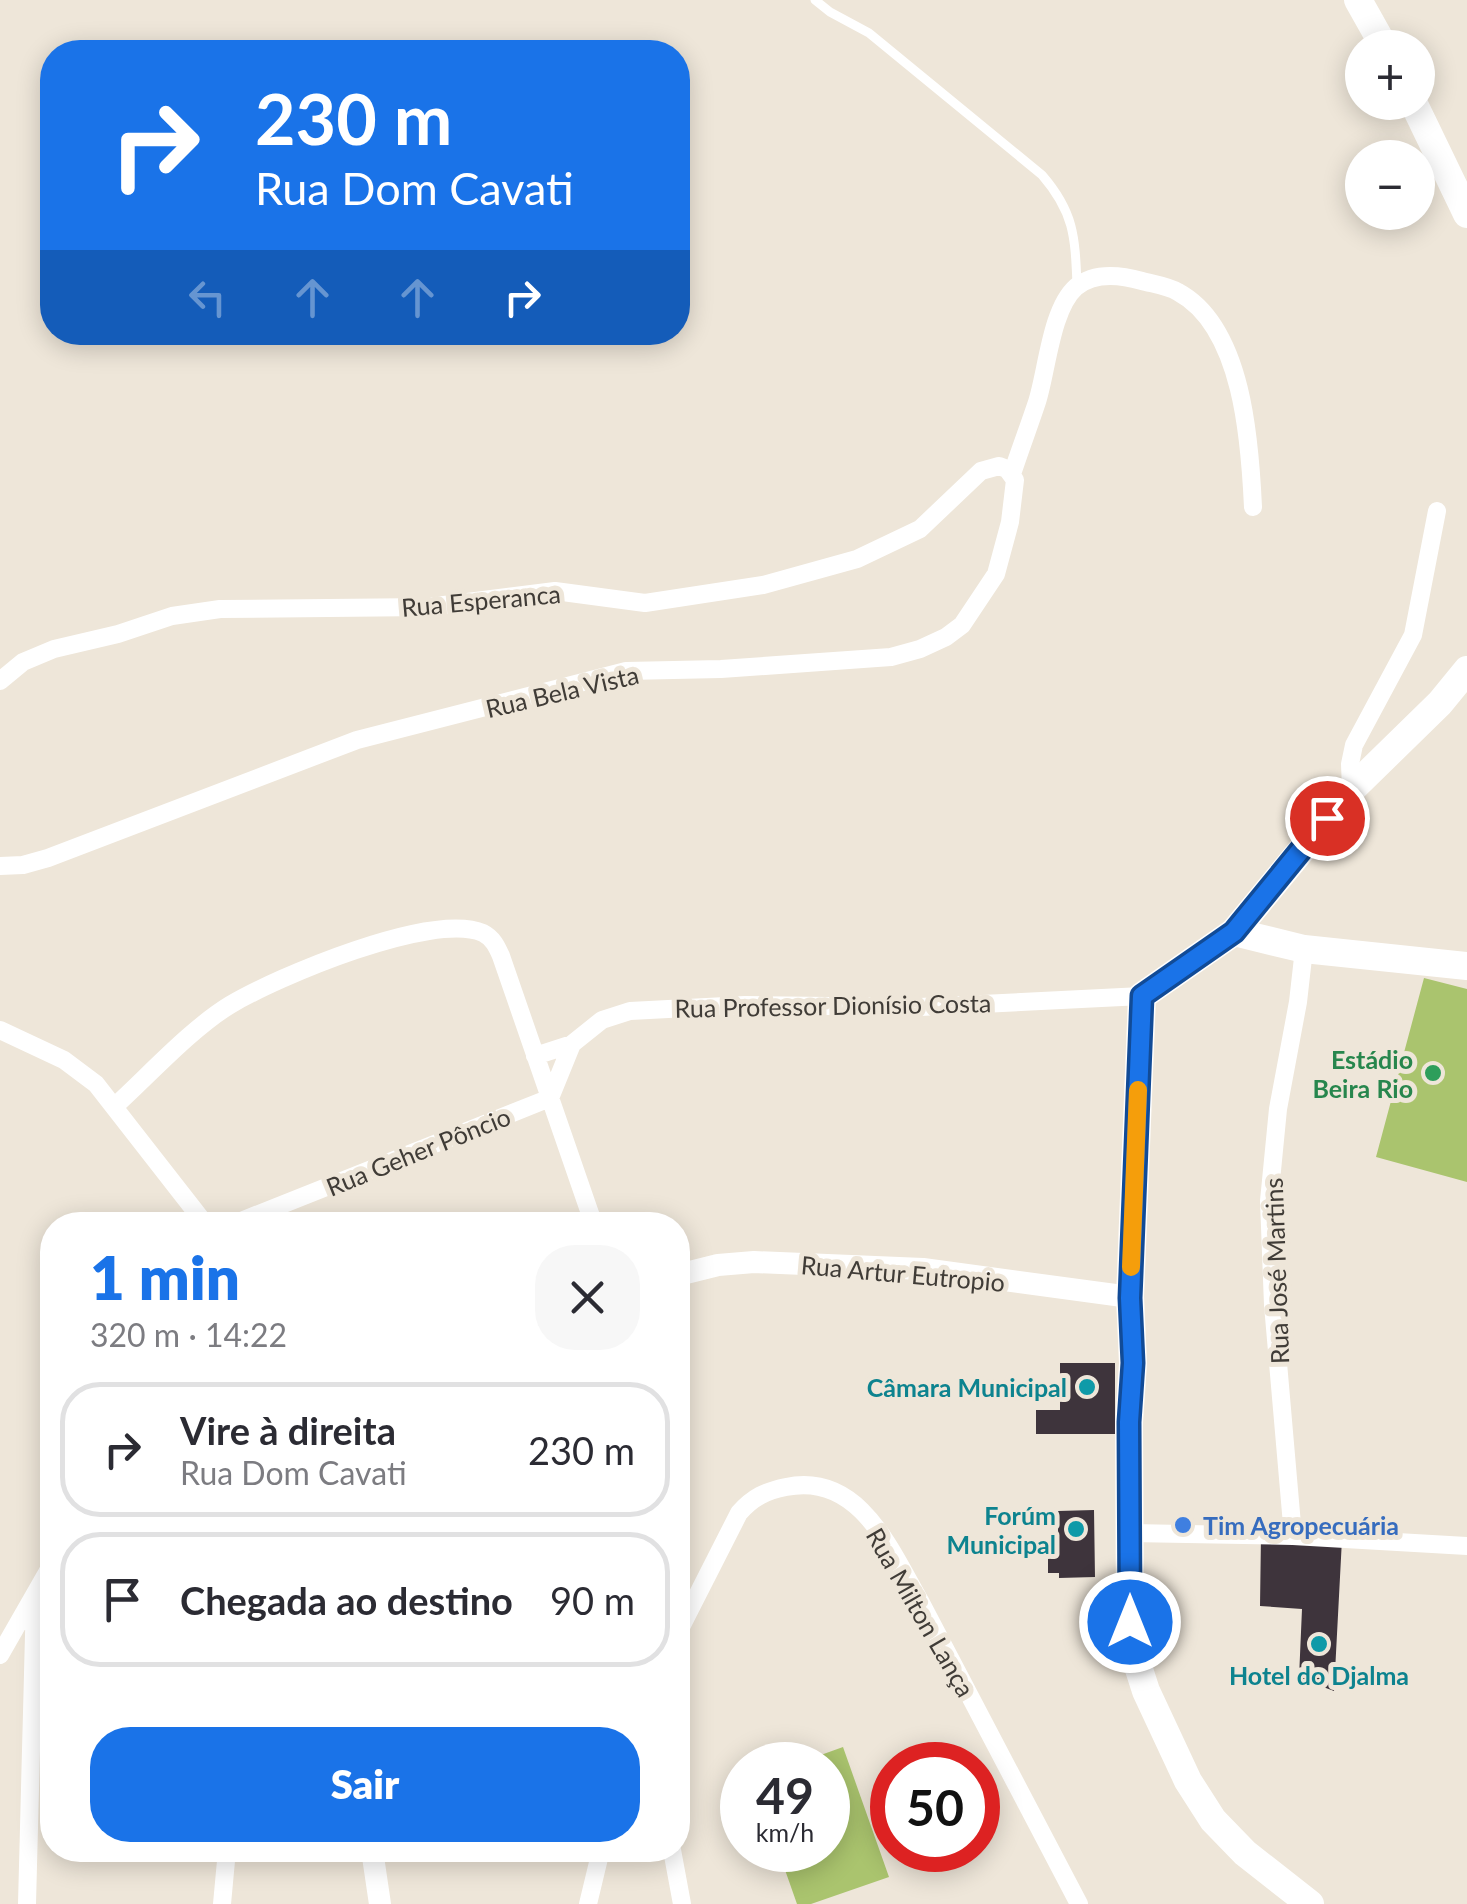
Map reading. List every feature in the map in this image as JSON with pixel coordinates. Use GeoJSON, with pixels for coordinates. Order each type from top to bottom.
{"type":"FeatureCollection","features":[{"type":"Feature","properties":{"kind":"main road"},"geometry":{"type":"LineString","coordinates":[[1358,0],[1374,30]]}},
{"type":"Feature","properties":{"kind":"main road"},"geometry":{"type":"LineString","coordinates":[[1422,120],[1467,214]]}},
{"type":"Feature","properties":{"kind":"main road"},"geometry":{"type":"LineString","coordinates":[[1310,1904],[1245,1853],[1213,1820],[1188,1781],[1146,1691],[1136,1660],[1130,1622],[1130,1298],[1142,996],[1234,932],[1350,790],[1440,703],[1467,670]]}},
{"type":"Feature","properties":{"kind":"main road"},"geometry":{"type":"LineString","coordinates":[[1234,932],[1304,949],[1467,966]]}},
{"type":"Feature","properties":{"kind":"street"},"geometry":{"type":"LineString","coordinates":[[1077,286],[1098,276],[1131,278],[1178,292],[1213,322],[1240,395],[1250,443],[1253,507]]}},
{"type":"Feature","properties":{"kind":"street","name":"Rua Bela Vista"},"geometry":{"type":"LineString","coordinates":[[0,866],[48,858],[357,740],[626,671],[891,658],[946,637],[962,625],[996,574],[1016,488],[1006,470],[1038,399],[1066,300],[1077,286]]}},
{"type":"Feature","properties":{"kind":"street","name":"Rua Esperanca"},"geometry":{"type":"LineString","coordinates":[[0,681],[23,662],[54,649],[172,616],[220,609],[428,607],[556,591],[645,602],[764,586],[857,559],[920,529],[981,471],[1006,470]]}},
{"type":"Feature","properties":{"kind":"street"},"geometry":{"type":"LineString","coordinates":[[1350,790],[1354,745],[1414,635],[1437,511]]}},
{"type":"Feature","properties":{"kind":"street"},"geometry":{"type":"LineString","coordinates":[[115,1106],[228,1006],[366,946],[422,932],[474,930],[488,935],[502,956],[589,1212]]}},
{"type":"Feature","properties":{"kind":"street","name":"Rua José Martins"},"geometry":{"type":"LineString","coordinates":[[1293,1536],[1272,1305],[1269,1201],[1278,1110],[1304,949]]}},
{"type":"Feature","properties":{"kind":"street","name":"Rua Professor Dionísio Costa"},"geometry":{"type":"LineString","coordinates":[[535,1056],[572,1044],[602,1020],[630,1010],[920,1007],[1142,996]]}},
{"type":"Feature","properties":{"kind":"street"},"geometry":{"type":"LineString","coordinates":[[0,1030],[64,1060],[96,1084],[196,1212]]}},
{"type":"Feature","properties":{"kind":"street"},"geometry":{"type":"LineString","coordinates":[[550,1098],[572,1044]]}},
{"type":"Feature","properties":{"kind":"street","name":"Rua Geher Pôncio"},"geometry":{"type":"LineString","coordinates":[[264,1212],[550,1098]]}},
{"type":"Feature","properties":{"kind":"street","name":"Rua Artur Eutropio"},"geometry":{"type":"LineString","coordinates":[[690,1272],[754,1262],[904,1268],[1130,1298]]}},
{"type":"Feature","properties":{"kind":"street","name":"Rua Milton Lança"},"geometry":{"type":"LineString","coordinates":[[690,1608],[739,1512],[752,1498],[796,1485],[824,1486],[846,1494],[872,1524],[920,1600],[1078,1904]]}},
{"type":"Feature","properties":{"kind":"street"},"geometry":{"type":"LineString","coordinates":[[1130,1533],[1293,1536],[1467,1546]]}},
{"type":"Feature","properties":{"kind":"street"},"geometry":{"type":"LineString","coordinates":[[0,1655],[40,1587]]}},
{"type":"Feature","properties":{"kind":"street"},"geometry":{"type":"LineString","coordinates":[[28,1904],[35,1597]]}},
{"type":"Feature","properties":{"kind":"street"},"geometry":{"type":"LineString","coordinates":[[222,1904],[225,1862]]}},
{"type":"Feature","properties":{"kind":"street"},"geometry":{"type":"LineString","coordinates":[[374,1862],[380,1904]]}},
{"type":"Feature","properties":{"kind":"street"},"geometry":{"type":"LineString","coordinates":[[588,1904],[597,1862]]}},
{"type":"Feature","properties":{"kind":"street"},"geometry":{"type":"LineString","coordinates":[[674,1862],[682,1904]]}},
{"type":"Feature","properties":{"kind":"lane"},"geometry":{"type":"LineString","coordinates":[[815,0],[869,34],[1042,175],[1062,198],[1068,213],[1077,286]]}},
{"type":"Feature","properties":{"kind":"green space","name":"Estádio Beira Rio"},"geometry":{"type":"Polygon","coordinates":[[[1424,978],[1467,989],[1467,1182],[1376,1157],[1424,978]]]}},
{"type":"Feature","properties":{"kind":"green space"},"geometry":{"type":"Polygon","coordinates":[[[850,1767],[870,1823],[870,1872],[887,1872],[889,1877],[811,1904],[797,1904],[786,1872],[850,1872],[850,1767]]]}},
{"type":"Feature","properties":{"kind":"building","name":"Câmara Municipal"},"geometry":{"type":"Polygon","coordinates":[[[1060,1363],[1115,1363],[1115,1434],[1036,1434],[1036,1410],[1060,1410],[1060,1363]]]}},
{"type":"Feature","properties":{"kind":"building","name":"Forúm Municipal"},"geometry":{"type":"Polygon","coordinates":[[[1094,1510],[1095,1577],[1059,1578],[1059,1573],[1048,1573],[1048,1547],[1058,1547],[1058,1511],[1094,1510]]]}},
{"type":"Feature","properties":{"kind":"building","name":"Hotel do Djalma"},"geometry":{"type":"Polygon","coordinates":[[[1261,1535],[1342,1539],[1334,1691],[1299,1678],[1302,1609],[1260,1606],[1261,1535]]]}},
{"type":"Feature","properties":{"kind":"slow traffic"},"geometry":{"type":"LineString","coordinates":[[1131,1267],[1138,1090]]}},
{"type":"Feature","properties":{"kind":"place","name":"Estádio Beira Rio"},"geometry":{"type":"Point","coordinates":[1433,1073]}},
{"type":"Feature","properties":{"kind":"place","name":"Câmara Municipal"},"geometry":{"type":"Point","coordinates":[1087,1387]}},
{"type":"Feature","properties":{"kind":"place","name":"Tim Agropecuária"},"geometry":{"type":"Point","coordinates":[1183,1525]}},
{"type":"Feature","properties":{"kind":"place","name":"Forúm Municipal"},"geometry":{"type":"Point","coordinates":[1076,1529]}},
{"type":"Feature","properties":{"kind":"place","name":"Hotel do Djalma"},"geometry":{"type":"Point","coordinates":[1319,1644]}},
{"type":"Feature","properties":{"kind":"route"},"geometry":{"type":"LineString","coordinates":[[1130,1622],[1130,1298],[1142,996],[1234,932],[1327,818]]}}]}
